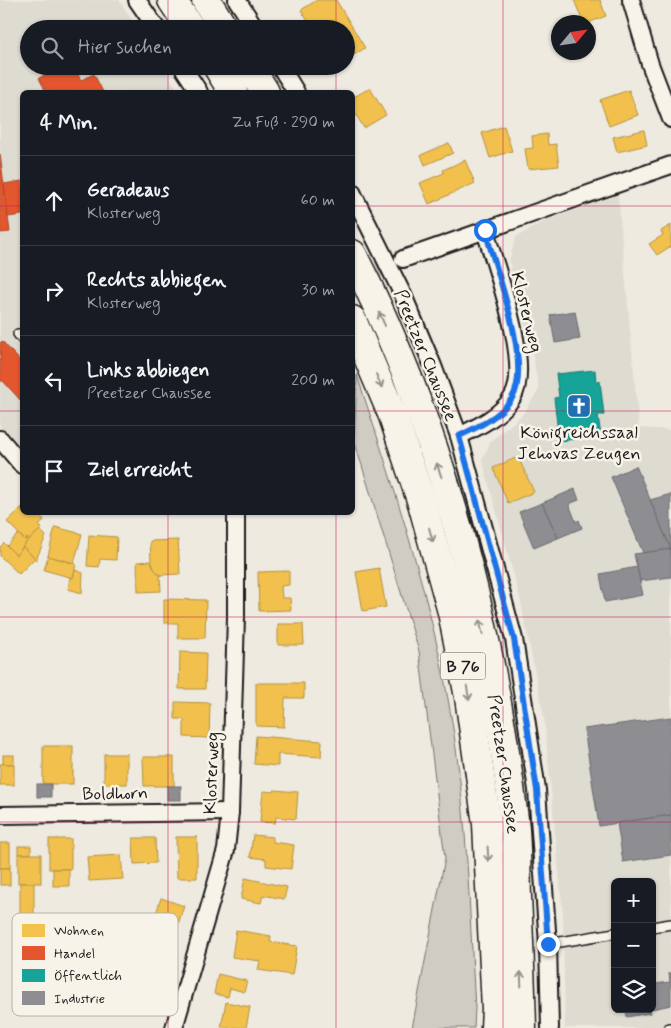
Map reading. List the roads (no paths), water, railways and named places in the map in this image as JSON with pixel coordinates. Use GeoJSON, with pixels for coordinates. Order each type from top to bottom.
{"type":"FeatureCollection","features":[{"type":"Feature","properties":{"kind":"highway"},"geometry":{"type":"LineString","coordinates":[[172,0],[185,20]]}},
{"type":"Feature","properties":{"kind":"highway"},"geometry":{"type":"LineString","coordinates":[[206,0],[218,20]]}},
{"type":"Feature","properties":{"kind":"highway"},"geometry":{"type":"LineString","coordinates":[[223,75],[232,90]]}},
{"type":"Feature","properties":{"kind":"highway"},"geometry":{"type":"LineString","coordinates":[[255,75],[264,90]]}},
{"type":"Feature","properties":{"kind":"highway","name":"Preetzer Chaussee"},"geometry":{"type":"LineString","coordinates":[[355,261],[410,389],[448,496],[485,644],[495,692],[514,821],[522,1028]]}},
{"type":"Feature","properties":{"kind":"highway","name":"Preetzer Chaussee"},"geometry":{"type":"LineString","coordinates":[[355,327],[393,416],[422,503],[452,612],[469,698],[487,824],[496,1009],[495,1028]]}},
{"type":"Feature","properties":{"kind":"street"},"geometry":{"type":"LineString","coordinates":[[137,0],[151,20]]}},
{"type":"Feature","properties":{"kind":"street"},"geometry":{"type":"LineString","coordinates":[[237,0],[250,20]]}},
{"type":"Feature","properties":{"kind":"street"},"geometry":{"type":"LineString","coordinates":[[631,0],[650,64],[671,119]]}},
{"type":"Feature","properties":{"kind":"street"},"geometry":{"type":"LineString","coordinates":[[188,75],[198,90]]}},
{"type":"Feature","properties":{"kind":"street"},"geometry":{"type":"LineString","coordinates":[[286,75],[295,90]]}},
{"type":"Feature","properties":{"kind":"street"},"geometry":{"type":"LineString","coordinates":[[403,259],[671,165]]}},
{"type":"Feature","properties":{"kind":"street","name":"Preetzer Chaussee"},"geometry":{"type":"LineString","coordinates":[[355,198],[402,295],[433,366],[459,436],[514,639],[537,790],[548,944],[550,1028]]}},
{"type":"Feature","properties":{"kind":"street","name":"Klosterweg"},"geometry":{"type":"LineString","coordinates":[[459,436],[473,430],[500,410],[512,398],[520,376],[518,350],[485,230]]}},
{"type":"Feature","properties":{"kind":"street"},"geometry":{"type":"LineString","coordinates":[[0,439],[20,463]]}},
{"type":"Feature","properties":{"kind":"street","name":"Klosterweg"},"geometry":{"type":"LineString","coordinates":[[178,1014],[226,850],[230,812],[236,617],[236,515]]}},
{"type":"Feature","properties":{"kind":"street","name":"Boldhorn"},"geometry":{"type":"LineString","coordinates":[[0,815],[230,812]]}},
{"type":"Feature","properties":{"kind":"street","name":"Klosterweg"},"geometry":{"type":"LineString","coordinates":[[174,1028],[178,1016]]}},
{"type":"Feature","properties":{"kind":"lane"},"geometry":{"type":"LineString","coordinates":[[656,926],[671,924]]}},
{"type":"Feature","properties":{"kind":"lane"},"geometry":{"type":"LineString","coordinates":[[548,944],[611,934]]}},
{"type":"Feature","properties":{"kind":"tunnel"},"geometry":{"type":"LineString","coordinates":[[355,278],[402,260]]}},
{"type":"Feature","properties":{"kind":"place","name":"Königreichssaal Jehovas Zeugen"},"geometry":{"type":"Point","coordinates":[579,406]}}]}
